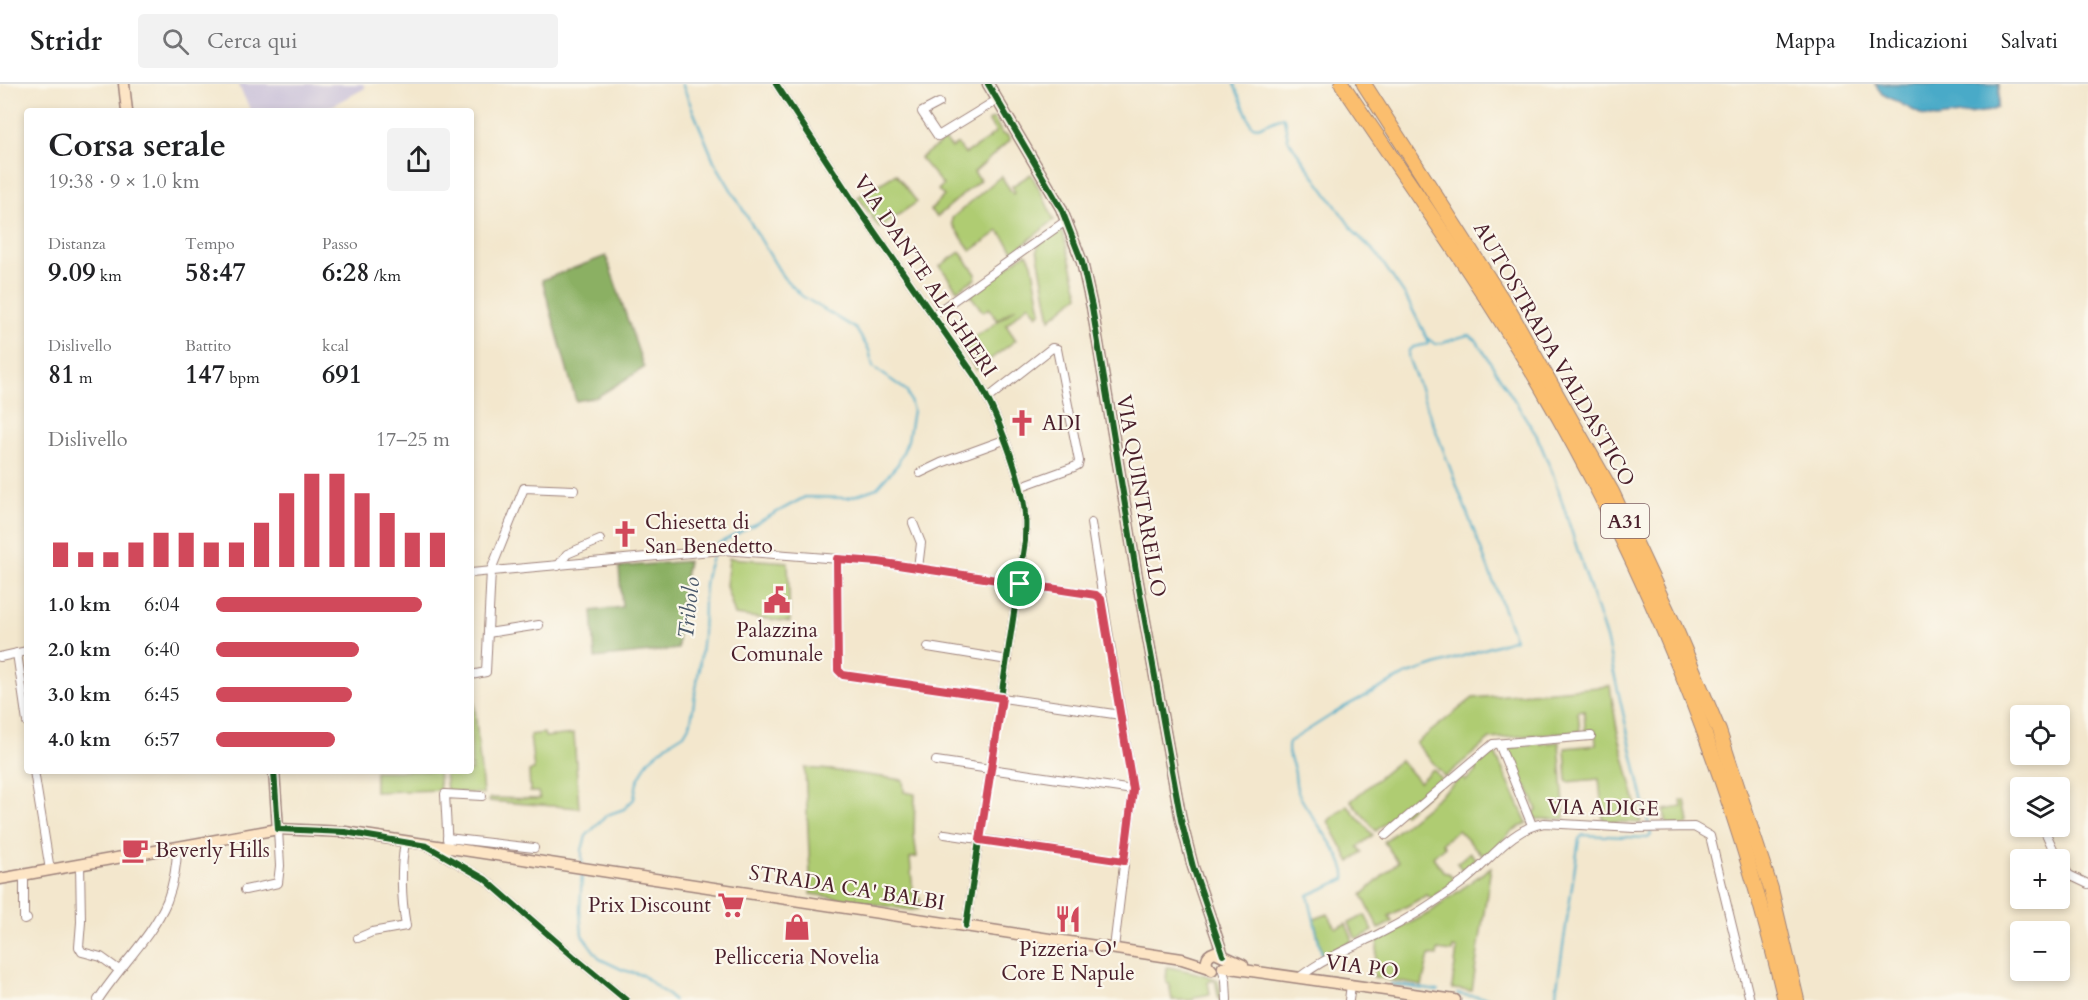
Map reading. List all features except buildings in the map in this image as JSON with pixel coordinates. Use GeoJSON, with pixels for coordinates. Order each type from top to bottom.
{"type":"FeatureCollection","features":[{"type":"Feature","properties":{"kind":"highway","name":"A31"},"geometry":{"type":"LineString","coordinates":[[1342,84],[1472,275],[1521,353],[1561,422],[1619,532],[1673,650],[1719,770],[1754,880],[1785,1000]]}},
{"type":"Feature","properties":{"kind":"highway","name":"AUTOSTRADA VALDASTICO"},"geometry":{"type":"LineString","coordinates":[[1364,84],[1509,309],[1612,492],[1674,625],[1719,731],[1771,889],[1797,1000]]}},
{"type":"Feature","properties":{"kind":"main road"},"geometry":{"type":"LineString","coordinates":[[124,84],[127,108]]}},
{"type":"Feature","properties":{"kind":"main road","name":"VIA QUINTARELLO"},"geometry":{"type":"LineString","coordinates":[[988,84],[1066,220],[1082,262],[1092,308],[1181,820],[1193,867],[1215,931],[1219,964]]}},
{"type":"Feature","properties":{"kind":"main road"},"geometry":{"type":"LineString","coordinates":[[274,774],[278,829]]}},
{"type":"Feature","properties":{"kind":"main road","name":"STRADA CA' BALBI"},"geometry":{"type":"LineString","coordinates":[[0,878],[278,829],[345,832],[427,846],[448,844],[571,866],[1219,964]]}},
{"type":"Feature","properties":{"kind":"main road"},"geometry":{"type":"LineString","coordinates":[[1215,931],[1206,961],[1219,964]]}},
{"type":"Feature","properties":{"kind":"main road","name":"STRADA CA' BALBI"},"geometry":{"type":"LineString","coordinates":[[1182,959],[1209,954]]}},
{"type":"Feature","properties":{"kind":"main road","name":"VIA PO"},"geometry":{"type":"LineString","coordinates":[[1219,964],[1453,1000]]}},
{"type":"Feature","properties":{"kind":"street","name":"VIA DANTE ALIGHIERI"},"geometry":{"type":"LineString","coordinates":[[776,84],[988,398],[1004,440],[1025,512],[1025,542],[1020,584],[966,926]]}},
{"type":"Feature","properties":{"kind":"street"},"geometry":{"type":"LineString","coordinates":[[939,103],[922,112],[938,136],[997,99]]}},
{"type":"Feature","properties":{"kind":"street"},"geometry":{"type":"LineString","coordinates":[[933,315],[1066,220]]}},
{"type":"Feature","properties":{"kind":"street"},"geometry":{"type":"LineString","coordinates":[[988,398],[1052,348],[1057,349],[1078,465],[1019,487]]}},
{"type":"Feature","properties":{"kind":"street"},"geometry":{"type":"LineString","coordinates":[[920,473],[1004,440]]}},
{"type":"Feature","properties":{"kind":"street"},"geometry":{"type":"LineString","coordinates":[[474,674],[486,672],[491,570],[524,488],[574,490]]}},
{"type":"Feature","properties":{"kind":"street"},"geometry":{"type":"LineString","coordinates":[[913,523],[921,543],[918,568]]}},
{"type":"Feature","properties":{"kind":"street"},"geometry":{"type":"LineString","coordinates":[[1090,523],[1133,790],[1114,948]]}},
{"type":"Feature","properties":{"kind":"street"},"geometry":{"type":"LineString","coordinates":[[558,566],[567,554],[600,540]]}},
{"type":"Feature","properties":{"kind":"street"},"geometry":{"type":"LineString","coordinates":[[474,573],[723,550],[918,568],[1096,595],[1101,599]]}},
{"type":"Feature","properties":{"kind":"street"},"geometry":{"type":"LineString","coordinates":[[837,559],[838,670],[843,675],[1121,715]]}},
{"type":"Feature","properties":{"kind":"street"},"geometry":{"type":"LineString","coordinates":[[488,633],[539,625]]}},
{"type":"Feature","properties":{"kind":"street"},"geometry":{"type":"LineString","coordinates":[[928,647],[1008,660]]}},
{"type":"Feature","properties":{"kind":"street"},"geometry":{"type":"LineString","coordinates":[[0,657],[24,652]]}},
{"type":"Feature","properties":{"kind":"street"},"geometry":{"type":"LineString","coordinates":[[17,653],[24,701]]}},
{"type":"Feature","properties":{"kind":"street"},"geometry":{"type":"LineString","coordinates":[[1386,835],[1492,745],[1591,736]]}},
{"type":"Feature","properties":{"kind":"street"},"geometry":{"type":"LineString","coordinates":[[1499,744],[1532,825]]}},
{"type":"Feature","properties":{"kind":"street"},"geometry":{"type":"LineString","coordinates":[[936,761],[1133,790]]}},
{"type":"Feature","properties":{"kind":"street"},"geometry":{"type":"LineString","coordinates":[[35,774],[51,870]]}},
{"type":"Feature","properties":{"kind":"street"},"geometry":{"type":"LineString","coordinates":[[482,796],[445,794],[448,844],[534,848]]}},
{"type":"Feature","properties":{"kind":"street","name":"VIA ADIGE"},"geometry":{"type":"LineString","coordinates":[[1300,977],[1317,964],[1377,935],[1428,906],[1475,873],[1516,834],[1532,825],[1544,823],[1650,828],[1694,827],[1710,836],[1750,1000]]}},
{"type":"Feature","properties":{"kind":"street"},"geometry":{"type":"LineString","coordinates":[[245,890],[278,883],[280,866],[278,829]]}},
{"type":"Feature","properties":{"kind":"street"},"geometry":{"type":"LineString","coordinates":[[945,834],[1124,861]]}},
{"type":"Feature","properties":{"kind":"street"},"geometry":{"type":"LineString","coordinates":[[358,938],[372,932],[406,926],[401,899],[400,872],[405,842]]}},
{"type":"Feature","properties":{"kind":"street"},"geometry":{"type":"LineString","coordinates":[[427,846],[485,879],[626,1000]]}},
{"type":"Feature","properties":{"kind":"street"},"geometry":{"type":"LineString","coordinates":[[98,1000],[150,929],[167,901],[175,869],[177,847]]}},
{"type":"Feature","properties":{"kind":"street"},"geometry":{"type":"LineString","coordinates":[[80,864],[81,922],[78,947],[82,951],[101,957],[119,970]]}},
{"type":"Feature","properties":{"kind":"street"},"geometry":{"type":"LineString","coordinates":[[24,874],[24,920],[27,919]]}},
{"type":"Feature","properties":{"kind":"street"},"geometry":{"type":"LineString","coordinates":[[2070,875],[2088,884]]}},
{"type":"Feature","properties":{"kind":"street"},"geometry":{"type":"LineString","coordinates":[[1219,964],[1219,975],[1226,986],[1227,1000]]}},
{"type":"Feature","properties":{"kind":"street"},"geometry":{"type":"LineString","coordinates":[[1349,1000],[1351,985]]}},
{"type":"Feature","properties":{"kind":"shaded area"},"geometry":{"type":"Polygon","coordinates":[[[238,84],[363,84],[365,88],[328,108],[250,108],[238,84]]]}},
{"type":"Feature","properties":{"kind":"green space"},"geometry":{"type":"Polygon","coordinates":[[[994,118],[1002,134],[1007,135],[1010,140],[974,172],[980,180],[937,217],[930,210],[944,196],[938,190],[943,185],[920,158],[945,140],[952,148],[957,144],[965,154],[996,132],[988,121],[994,118]]]}},
{"type":"Feature","properties":{"kind":"green space"},"geometry":{"type":"Polygon","coordinates":[[[896,174],[917,202],[879,228],[858,197],[896,174]]]}},
{"type":"Feature","properties":{"kind":"green space"},"geometry":{"type":"Polygon","coordinates":[[[1031,174],[1054,220],[1014,252],[999,231],[971,251],[952,224],[952,218],[1001,176],[1013,194],[1015,192],[1012,186],[1031,174]]]}},
{"type":"Feature","properties":{"kind":"green space"},"geometry":{"type":"Polygon","coordinates":[[[1057,230],[1063,233],[1079,295],[1050,319],[1037,249],[1040,243],[1057,230]]]}},
{"type":"Feature","properties":{"kind":"green space"},"geometry":{"type":"Polygon","coordinates":[[[960,252],[976,274],[975,279],[957,290],[940,266],[960,252]]]}},
{"type":"Feature","properties":{"kind":"green space"},"geometry":{"type":"Polygon","coordinates":[[[1025,254],[1032,263],[1041,311],[1037,315],[1029,304],[1006,325],[1016,340],[976,370],[960,346],[1016,308],[997,320],[989,308],[983,312],[971,296],[973,291],[1025,254]]]}},
{"type":"Feature","properties":{"kind":"green space"},"geometry":{"type":"Polygon","coordinates":[[[606,256],[644,368],[597,397],[576,401],[542,280],[606,256]]]}},
{"type":"Feature","properties":{"kind":"green space"},"geometry":{"type":"Polygon","coordinates":[[[729,558],[788,562],[790,622],[735,615],[726,586],[729,558]]]}},
{"type":"Feature","properties":{"kind":"green space"},"geometry":{"type":"Polygon","coordinates":[[[688,561],[679,610],[678,649],[595,658],[592,611],[622,607],[619,567],[688,561]]]}},
{"type":"Feature","properties":{"kind":"green space"},"geometry":{"type":"Polygon","coordinates":[[[1610,686],[1617,729],[1641,823],[1603,821],[1599,779],[1567,782],[1565,748],[1596,745],[1595,731],[1585,731],[1584,710],[1578,711],[1580,731],[1490,739],[1445,777],[1416,743],[1473,698],[1610,686]]]}},
{"type":"Feature","properties":{"kind":"green space"},"geometry":{"type":"Polygon","coordinates":[[[474,699],[483,794],[447,791],[445,774],[474,774],[474,699]]]}},
{"type":"Feature","properties":{"kind":"green space"},"geometry":{"type":"Polygon","coordinates":[[[544,733],[545,737],[574,734],[579,808],[488,801],[490,798],[540,799],[538,792],[530,792],[529,771],[534,770],[530,735],[544,733]]]}},
{"type":"Feature","properties":{"kind":"green space"},"geometry":{"type":"Polygon","coordinates":[[[1559,742],[1565,819],[1535,819],[1533,813],[1537,810],[1527,786],[1521,786],[1506,750],[1508,747],[1559,742]]]}},
{"type":"Feature","properties":{"kind":"green space"},"geometry":{"type":"Polygon","coordinates":[[[1494,751],[1527,823],[1512,831],[1485,858],[1458,830],[1442,843],[1445,846],[1433,857],[1455,882],[1431,898],[1427,895],[1389,916],[1392,922],[1379,929],[1362,895],[1398,862],[1384,842],[1462,777],[1465,781],[1477,771],[1474,766],[1494,751]]]}},
{"type":"Feature","properties":{"kind":"green space"},"geometry":{"type":"Polygon","coordinates":[[[1400,760],[1419,782],[1433,769],[1442,780],[1441,783],[1404,814],[1400,810],[1376,831],[1351,801],[1400,760]]]}},
{"type":"Feature","properties":{"kind":"green space"},"geometry":{"type":"Polygon","coordinates":[[[805,768],[903,780],[904,792],[915,794],[914,835],[917,857],[910,858],[913,894],[920,899],[919,909],[911,910],[811,894],[805,768]]]}},
{"type":"Feature","properties":{"kind":"green space"},"geometry":{"type":"Polygon","coordinates":[[[375,774],[438,774],[440,790],[375,792],[375,774]]]}},
{"type":"Feature","properties":{"kind":"green space"},"geometry":{"type":"Polygon","coordinates":[[[1685,800],[1689,823],[1667,826],[1664,810],[1682,807],[1681,801],[1685,800]]]}},
{"type":"Feature","properties":{"kind":"green space"},"geometry":{"type":"Polygon","coordinates":[[[1347,805],[1373,835],[1358,847],[1362,852],[1350,862],[1328,821],[1347,805]]]}},
{"type":"Feature","properties":{"kind":"green space"},"geometry":{"type":"Polygon","coordinates":[[[1470,852],[1479,863],[1466,875],[1457,863],[1470,852]]]}},
{"type":"Feature","properties":{"kind":"green space"},"geometry":{"type":"Polygon","coordinates":[[[1491,867],[1472,991],[1452,987],[1457,949],[1453,948],[1452,952],[1438,950],[1437,956],[1429,955],[1422,986],[1374,977],[1378,940],[1429,913],[1491,867]]]}},
{"type":"Feature","properties":{"kind":"green space"},"geometry":{"type":"Polygon","coordinates":[[[1328,914],[1336,928],[1346,924],[1352,938],[1351,942],[1323,956],[1314,919],[1328,914]]]}},
{"type":"Feature","properties":{"kind":"green space"},"geometry":{"type":"Polygon","coordinates":[[[1365,915],[1373,931],[1358,939],[1349,923],[1365,915]]]}},
{"type":"Feature","properties":{"kind":"green space"},"geometry":{"type":"Polygon","coordinates":[[[1167,967],[1218,980],[1222,1000],[1219,1000],[1215,980],[1208,982],[1210,994],[1195,997],[1193,1000],[1172,1000],[1169,983],[1166,983],[1167,967]]]}},
{"type":"Feature","properties":{"kind":"water"},"geometry":{"type":"Polygon","coordinates":[[[1875,84],[1999,84],[1999,98],[1997,108],[1991,111],[1936,118],[1924,116],[1882,94],[1875,84]]]}},
{"type":"Feature","properties":{"kind":"waterway","name":"Tribolo"},"geometry":{"type":"LineString","coordinates":[[682,84],[714,161],[783,277],[802,296],[856,329],[869,350],[873,367],[907,391],[913,410],[908,440],[898,464],[877,488],[848,498],[805,497],[718,544],[716,549]]}},
{"type":"Feature","properties":{"kind":"waterway"},"geometry":{"type":"LineString","coordinates":[[1234,84],[1252,126],[1258,127],[1284,118],[1288,139],[1356,234],[1376,253],[1406,297],[1427,338],[1435,344],[1469,335],[1477,341],[1537,436],[1553,474],[1606,638],[1651,835],[1648,838],[1583,835],[1579,839],[1555,1000]]}},
{"type":"Feature","properties":{"kind":"waterway"},"geometry":{"type":"LineString","coordinates":[[1322,955],[1308,895],[1345,879],[1344,870],[1334,848],[1298,792],[1288,752],[1289,742],[1344,707],[1405,675],[1515,639],[1408,357],[1409,350],[1413,347],[1428,344],[1427,338]]}},
{"type":"Feature","properties":{"kind":"waterway","name":"Tribolo"},"geometry":{"type":"LineString","coordinates":[[582,864],[582,850],[586,836],[607,815],[624,809],[634,799],[637,782],[648,761],[684,734],[691,722],[702,644],[705,583],[714,554]]}},
{"type":"Feature","properties":{"kind":"waterway","name":"Tribolo"},"geometry":{"type":"LineString","coordinates":[[582,872],[580,910],[582,935],[600,959],[623,970],[642,975],[674,1000]]}},
{"type":"Feature","properties":{"kind":"waterway"},"geometry":{"type":"LineString","coordinates":[[1391,984],[1438,991]]}},
{"type":"Feature","properties":{"kind":"waterway"},"geometry":{"type":"LineString","coordinates":[[1457,994],[1500,1000]]}},
{"type":"Feature","properties":{"kind":"cycle path"},"geometry":{"type":"LineString","coordinates":[[776,84],[853,201],[977,379],[1007,445],[1023,499],[1025,541],[966,926]]}},
{"type":"Feature","properties":{"kind":"cycle path"},"geometry":{"type":"LineString","coordinates":[[988,84],[1061,208],[1082,262],[1092,307],[1137,577],[1181,820],[1193,867],[1223,955]]}},
{"type":"Feature","properties":{"kind":"cycle path"},"geometry":{"type":"LineString","coordinates":[[274,774],[278,829],[345,832],[427,846],[485,879],[626,1000]]}},
{"type":"Feature","properties":{"kind":"place","name":"ADI"},"geometry":{"type":"Point","coordinates":[1022,423]}},
{"type":"Feature","properties":{"kind":"place","name":"Chiesetta di San Benedetto"},"geometry":{"type":"Point","coordinates":[625,534]}},
{"type":"Feature","properties":{"kind":"place","name":"Palazzina Comunale"},"geometry":{"type":"Point","coordinates":[777,600]}},
{"type":"Feature","properties":{"kind":"place","name":"Beverly Hills"},"geometry":{"type":"Point","coordinates":[135,850]}},
{"type":"Feature","properties":{"kind":"place","name":"Prix Discount"},"geometry":{"type":"Point","coordinates":[731,905]}},
{"type":"Feature","properties":{"kind":"place","name":"Pizzeria O' Core E Napule"},"geometry":{"type":"Point","coordinates":[1068,919]}},
{"type":"Feature","properties":{"kind":"place","name":"Pellicceria Novelia"},"geometry":{"type":"Point","coordinates":[797,927]}},
{"type":"Feature","properties":{"kind":"route"},"geometry":{"type":"LineString","coordinates":[[837,559],[878,562],[1020,584],[1096,595],[1101,599],[1133,790],[1124,861],[980,840],[1002,698],[843,675],[838,670],[837,559]]}}]}
